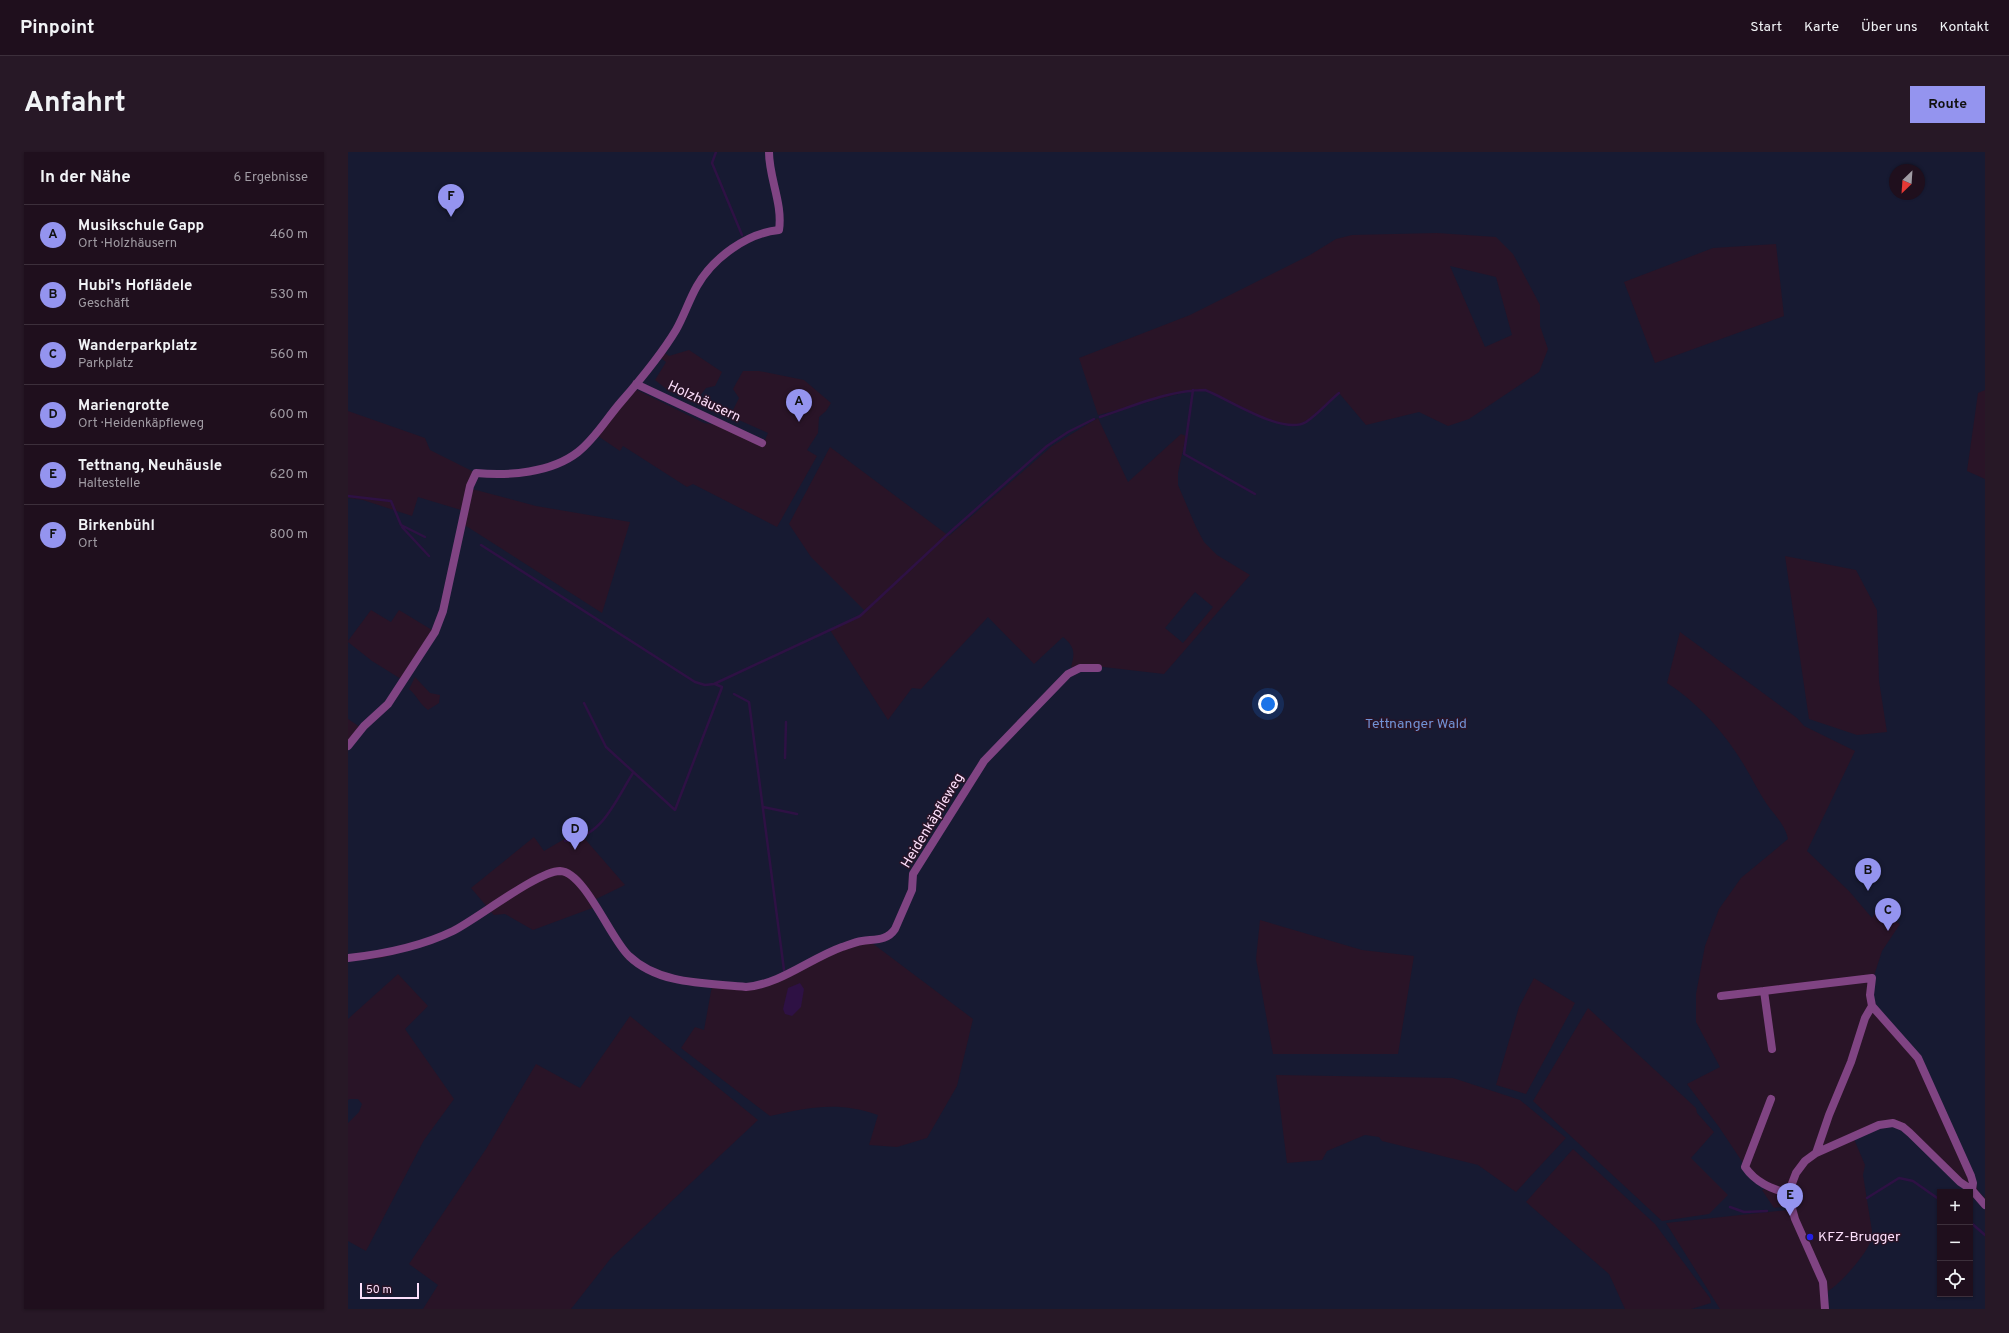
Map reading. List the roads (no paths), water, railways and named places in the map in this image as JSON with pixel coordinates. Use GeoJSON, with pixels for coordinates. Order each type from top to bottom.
{"type":"FeatureCollection","features":[{"type":"Feature","properties":{"kind":"street"},"geometry":{"type":"LineString","coordinates":[[348,746],[364,726],[388,704],[435,632],[443,611],[470,486],[476,473],[530,471],[554,465],[578,452],[636,384],[676,330],[697,286],[711,266],[733,248],[757,236],[779,230],[781,217],[769,152]]}},
{"type":"Feature","properties":{"kind":"street","name":"Holzhäusern"},"geometry":{"type":"LineString","coordinates":[[636,384],[762,443]]}},
{"type":"Feature","properties":{"kind":"street","name":"Heidenkäpfleweg"},"geometry":{"type":"LineString","coordinates":[[348,958],[379,954],[440,937],[464,925],[542,876],[554,872],[564,872],[577,881],[595,904],[618,945],[628,956],[644,968],[658,975],[692,982],[746,987],[758,986],[775,980],[837,949],[862,941],[882,939],[891,935],[912,890],[913,874],[984,761],[1068,674],[1080,668],[1098,668]]}},
{"type":"Feature","properties":{"kind":"street"},"geometry":{"type":"LineString","coordinates":[[1721,996],[1872,978],[1870,995],[1872,1006],[1918,1058],[1971,1176],[1973,1183],[1972,1189]]}},
{"type":"Feature","properties":{"kind":"street"},"geometry":{"type":"LineString","coordinates":[[1764,991],[1772,1049]]}},
{"type":"Feature","properties":{"kind":"street"},"geometry":{"type":"LineString","coordinates":[[1816,1153],[1829,1115],[1851,1062],[1865,1018],[1872,1006]]}},
{"type":"Feature","properties":{"kind":"street"},"geometry":{"type":"LineString","coordinates":[[1771,1099],[1746,1166],[1751,1176],[1758,1181],[1788,1194]]}},
{"type":"Feature","properties":{"kind":"street"},"geometry":{"type":"LineString","coordinates":[[1825,1309],[1823,1282],[1795,1219],[1788,1194],[1796,1173],[1805,1161],[1816,1153],[1879,1125],[1893,1122],[1903,1127],[1910,1133],[1956,1179],[1971,1189]]}},
{"type":"Feature","properties":{"kind":"street"},"geometry":{"type":"LineString","coordinates":[[1973,1191],[1985,1205]]}},
{"type":"Feature","properties":{"kind":"waterway"},"geometry":{"type":"LineString","coordinates":[[716,152],[712,163],[742,235]]}},
{"type":"Feature","properties":{"kind":"waterway"},"geometry":{"type":"LineString","coordinates":[[1193,390],[1184,454],[1255,494]]}},
{"type":"Feature","properties":{"kind":"waterway"},"geometry":{"type":"LineString","coordinates":[[1100,417],[1165,396],[1205,390],[1256,415],[1284,424],[1296,425],[1306,422],[1339,393]]}},
{"type":"Feature","properties":{"kind":"waterway"},"geometry":{"type":"LineString","coordinates":[[481,545],[695,682],[705,685],[714,684],[860,616],[948,534],[1047,446],[1068,432],[1094,419]]}},
{"type":"Feature","properties":{"kind":"waterway"},"geometry":{"type":"LineString","coordinates":[[348,496],[391,501],[401,525],[425,537]]}},
{"type":"Feature","properties":{"kind":"waterway"},"geometry":{"type":"LineString","coordinates":[[402,527],[429,556]]}},
{"type":"Feature","properties":{"kind":"waterway"},"geometry":{"type":"LineString","coordinates":[[584,703],[606,747],[675,810],[722,687],[715,684]]}},
{"type":"Feature","properties":{"kind":"waterway"},"geometry":{"type":"LineString","coordinates":[[734,694],[749,702],[784,970]]}},
{"type":"Feature","properties":{"kind":"waterway"},"geometry":{"type":"LineString","coordinates":[[785,758],[786,722]]}},
{"type":"Feature","properties":{"kind":"waterway"},"geometry":{"type":"LineString","coordinates":[[565,841],[578,838],[589,833],[598,826],[613,806],[633,773]]}},
{"type":"Feature","properties":{"kind":"waterway"},"geometry":{"type":"LineString","coordinates":[[763,807],[797,814]]}},
{"type":"Feature","properties":{"kind":"waterway"},"geometry":{"type":"LineString","coordinates":[[1867,1198],[1899,1178],[1913,1181],[1937,1198]]}},
{"type":"Feature","properties":{"kind":"waterway"},"geometry":{"type":"LineString","coordinates":[[1730,1207],[1744,1212],[1767,1211]]}},
{"type":"Feature","properties":{"kind":"waterway"},"geometry":{"type":"LineString","coordinates":[[1973,1225],[1985,1235]]}},
{"type":"Feature","properties":{"kind":"place","name":"Birkenbühl"},"geometry":{"type":"Point","coordinates":[451,217]}},
{"type":"Feature","properties":{"kind":"place","name":"Musikschule Gapp"},"geometry":{"type":"Point","coordinates":[799,422]}},
{"type":"Feature","properties":{"kind":"place","name":"Mariengrotte"},"geometry":{"type":"Point","coordinates":[575,850]}},
{"type":"Feature","properties":{"kind":"place","name":"Hubi's Hoflädele"},"geometry":{"type":"Point","coordinates":[1868,891]}},
{"type":"Feature","properties":{"kind":"place","name":"Wanderparkplatz"},"geometry":{"type":"Point","coordinates":[1888,931]}},
{"type":"Feature","properties":{"kind":"place","name":"Tettnang, Neuhäusle"},"geometry":{"type":"Point","coordinates":[1790,1216]}},
{"type":"Feature","properties":{"kind":"place","name":"KFZ-Brugger"},"geometry":{"type":"Point","coordinates":[1810,1237]}},
{"type":"Feature","properties":{"kind":"park label","name":"Tettnanger Wald"},"geometry":{"type":"Point","coordinates":[1416,724]}}]}
